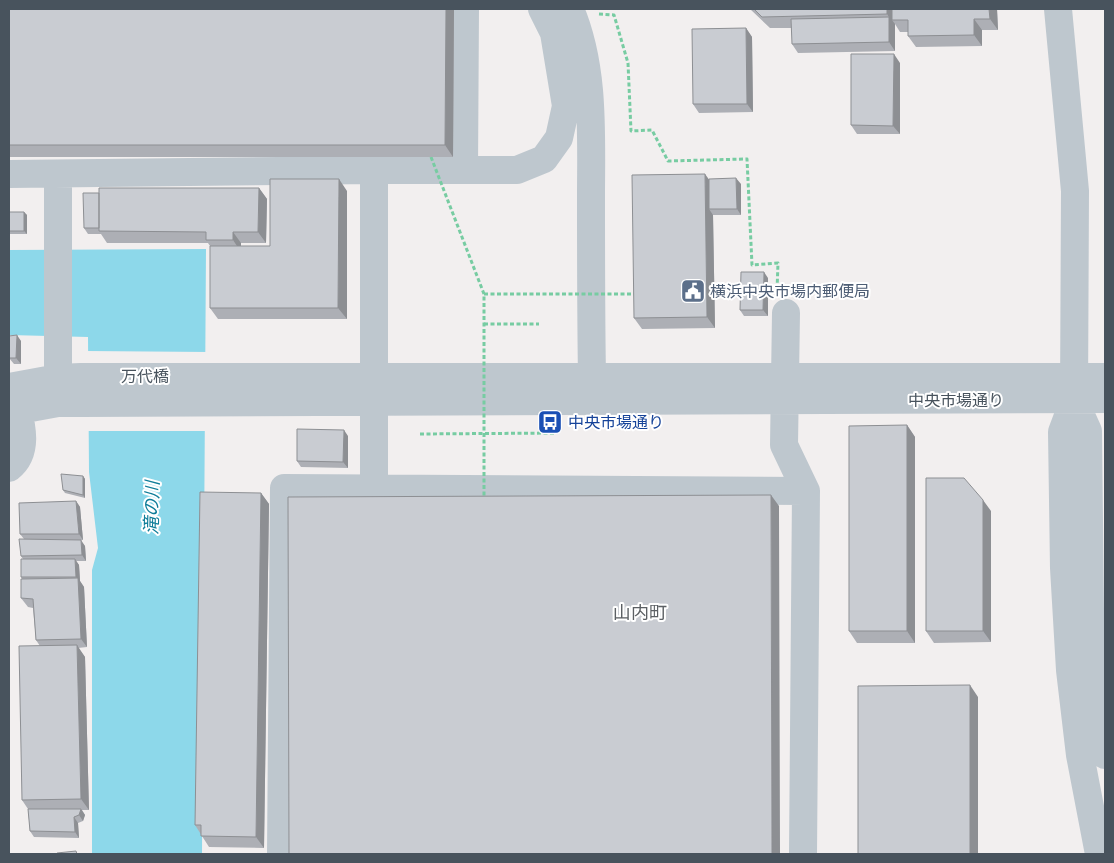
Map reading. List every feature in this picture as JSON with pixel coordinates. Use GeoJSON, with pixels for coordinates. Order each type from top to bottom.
{"type":"FeatureCollection","features":[{"type":"Feature","properties":{"kind":"street"},"geometry":{"type":"LineString","coordinates":[[464,170],[466,9]]}},
{"type":"Feature","properties":{"kind":"street"},"geometry":{"type":"LineString","coordinates":[[9,174],[517,170],[544,159],[559,138],[566,106],[554,33],[542,9]]}},
{"type":"Feature","properties":{"kind":"street"},"geometry":{"type":"LineString","coordinates":[[570,9],[577,25],[588,78],[591,131],[592,377]]}},
{"type":"Feature","properties":{"kind":"street"},"geometry":{"type":"LineString","coordinates":[[1058,9],[1075,191],[1074,389],[1062,432],[1064,568],[1070,670],[1080,755],[1099,854]]}},
{"type":"Feature","properties":{"kind":"street"},"geometry":{"type":"LineString","coordinates":[[374,170],[374,488]]}},
{"type":"Feature","properties":{"kind":"street"},"geometry":{"type":"LineString","coordinates":[[9,468],[16,463],[22,451],[12,399],[69,390],[58,350],[58,174]]}},
{"type":"Feature","properties":{"kind":"street"},"geometry":{"type":"LineString","coordinates":[[781,306],[785,389],[784,445],[806,491],[803,854]]}},
{"type":"Feature","properties":{"kind":"street","name":"中央市場通り"},"geometry":{"type":"LineString","coordinates":[[209,376],[375,390],[1074,389]]}},
{"type":"Feature","properties":{"kind":"street","name":"万代橋"},"geometry":{"type":"LineString","coordinates":[[69,390],[209,376]]}},
{"type":"Feature","properties":{"kind":"street","name":"中央市場通り"},"geometry":{"type":"LineString","coordinates":[[209,403],[375,390],[592,377],[785,389]]}},
{"type":"Feature","properties":{"kind":"street"},"geometry":{"type":"LineString","coordinates":[[1074,389],[1105,377]]}},
{"type":"Feature","properties":{"kind":"street"},"geometry":{"type":"LineString","coordinates":[[1074,389],[1105,399]]}},
{"type":"Feature","properties":{"kind":"street"},"geometry":{"type":"LineString","coordinates":[[1074,389],[1088,431],[1090,609],[1098,714],[1105,755]]}},
{"type":"Feature","properties":{"kind":"street","name":"万代橋"},"geometry":{"type":"LineString","coordinates":[[69,390],[209,403]]}},
{"type":"Feature","properties":{"kind":"street"},"geometry":{"type":"LineString","coordinates":[[281,854],[284,488],[806,491]]}},
{"type":"Feature","properties":{"kind":"path"},"geometry":{"type":"LineString","coordinates":[[596,9],[599,15],[614,15],[628,63],[631,131],[652,130],[668,161],[747,158],[752,265],[778,263],[781,306]]}},
{"type":"Feature","properties":{"kind":"path"},"geometry":{"type":"LineString","coordinates":[[431,157],[484,294],[484,508]]}},
{"type":"Feature","properties":{"kind":"path"},"geometry":{"type":"LineString","coordinates":[[484,294],[642,294]]}},
{"type":"Feature","properties":{"kind":"path"},"geometry":{"type":"LineString","coordinates":[[484,324],[539,324]]}},
{"type":"Feature","properties":{"kind":"path"},"geometry":{"type":"LineString","coordinates":[[420,434],[556,433]]}},
{"type":"Feature","properties":{"kind":"water","name":"滝の川"},"geometry":{"type":"Polygon","coordinates":[[[206,249],[202,854],[92,854],[92,570],[98,548],[89,472],[88,337],[9,335],[9,250],[206,249]]]}},
{"type":"Feature","properties":{"kind":"pier"},"geometry":{"type":"Polygon","coordinates":[[[86,351],[209,352],[209,431],[86,431],[86,351]]]}},
{"type":"Feature","properties":{"kind":"building"},"geometry":{"type":"Polygon","coordinates":[[[9,9],[446,9],[445,145],[9,145],[9,9]]]}},
{"type":"Feature","properties":{"kind":"building"},"geometry":{"type":"Polygon","coordinates":[[[754,9],[887,9],[887,14],[762,17],[754,9]]]}},
{"type":"Feature","properties":{"kind":"building"},"geometry":{"type":"Polygon","coordinates":[[[892,9],[989,9],[990,19],[974,19],[974,35],[908,36],[908,20],[892,20],[892,9]]]}},
{"type":"Feature","properties":{"kind":"building"},"geometry":{"type":"Polygon","coordinates":[[[889,17],[889,42],[792,44],[791,19],[889,17]]]}},
{"type":"Feature","properties":{"kind":"building"},"geometry":{"type":"Polygon","coordinates":[[[746,28],[747,104],[693,104],[692,29],[746,28]]]}},
{"type":"Feature","properties":{"kind":"building"},"geometry":{"type":"Polygon","coordinates":[[[851,54],[894,54],[893,126],[851,125],[851,54]]]}},
{"type":"Feature","properties":{"kind":"building"},"geometry":{"type":"Polygon","coordinates":[[[705,174],[707,317],[634,318],[632,175],[705,174]]]}},
{"type":"Feature","properties":{"kind":"building"},"geometry":{"type":"Polygon","coordinates":[[[736,178],[737,209],[709,209],[709,179],[736,178]]]}},
{"type":"Feature","properties":{"kind":"building"},"geometry":{"type":"Polygon","coordinates":[[[270,179],[339,179],[338,308],[210,308],[210,246],[270,246],[270,179]]]}},
{"type":"Feature","properties":{"kind":"building"},"geometry":{"type":"Polygon","coordinates":[[[99,188],[259,188],[258,232],[233,232],[233,240],[206,240],[206,232],[99,231],[99,188]]]}},
{"type":"Feature","properties":{"kind":"building"},"geometry":{"type":"Polygon","coordinates":[[[83,193],[99,193],[99,228],[84,228],[83,193]]]}},
{"type":"Feature","properties":{"kind":"building"},"geometry":{"type":"Polygon","coordinates":[[[9,212],[24,212],[24,231],[9,231],[9,212]]]}},
{"type":"Feature","properties":{"kind":"building"},"geometry":{"type":"Polygon","coordinates":[[[741,272],[764,272],[763,310],[740,310],[741,272]]]}},
{"type":"Feature","properties":{"kind":"building"},"geometry":{"type":"Polygon","coordinates":[[[17,335],[16,358],[9,358],[9,336],[17,335]]]}},
{"type":"Feature","properties":{"kind":"building"},"geometry":{"type":"Polygon","coordinates":[[[907,425],[907,631],[849,631],[849,426],[907,425]]]}},
{"type":"Feature","properties":{"kind":"building"},"geometry":{"type":"Polygon","coordinates":[[[297,429],[344,430],[343,462],[297,461],[297,429]]]}},
{"type":"Feature","properties":{"kind":"building"},"geometry":{"type":"Polygon","coordinates":[[[61,474],[83,476],[83,495],[63,490],[61,474]]]}},
{"type":"Feature","properties":{"kind":"building"},"geometry":{"type":"Polygon","coordinates":[[[926,478],[964,478],[983,500],[983,631],[926,631],[926,478]]]}},
{"type":"Feature","properties":{"kind":"building"},"geometry":{"type":"Polygon","coordinates":[[[200,492],[261,493],[256,837],[201,836],[201,825],[195,825],[200,492]]]}},
{"type":"Feature","properties":{"kind":"building"},"geometry":{"type":"Polygon","coordinates":[[[771,495],[772,854],[289,854],[288,497],[771,495]]]}},
{"type":"Feature","properties":{"kind":"building"},"geometry":{"type":"Polygon","coordinates":[[[76,501],[79,534],[20,534],[19,503],[76,501]]]}},
{"type":"Feature","properties":{"kind":"building"},"geometry":{"type":"Polygon","coordinates":[[[19,539],[81,540],[82,555],[21,556],[19,539]]]}},
{"type":"Feature","properties":{"kind":"building"},"geometry":{"type":"Polygon","coordinates":[[[21,559],[75,559],[76,577],[21,577],[21,559]]]}},
{"type":"Feature","properties":{"kind":"building"},"geometry":{"type":"Polygon","coordinates":[[[78,578],[81,639],[36,640],[33,599],[21,598],[21,579],[78,578]]]}},
{"type":"Feature","properties":{"kind":"building"},"geometry":{"type":"Polygon","coordinates":[[[77,645],[81,799],[22,800],[19,646],[77,645]]]}},
{"type":"Feature","properties":{"kind":"building"},"geometry":{"type":"Polygon","coordinates":[[[970,685],[970,854],[858,854],[858,686],[970,685]]]}},
{"type":"Feature","properties":{"kind":"building"},"geometry":{"type":"Polygon","coordinates":[[[28,809],[81,809],[79,815],[74,817],[75,832],[30,831],[28,809]]]}},
{"type":"Feature","properties":{"kind":"building"},"geometry":{"type":"Polygon","coordinates":[[[76,851],[77,854],[57,853],[76,851]]]}},
{"type":"Feature","properties":{"kind":"place","name":"横浜中央市場内郵便局"},"geometry":{"type":"Point","coordinates":[693,291]}},
{"type":"Feature","properties":{"kind":"place","name":"中央市場通り"},"geometry":{"type":"Point","coordinates":[550,422]}},
{"type":"Feature","properties":{"kind":"district","name":"山内町"},"geometry":{"type":"Point","coordinates":[640,613]}}]}
